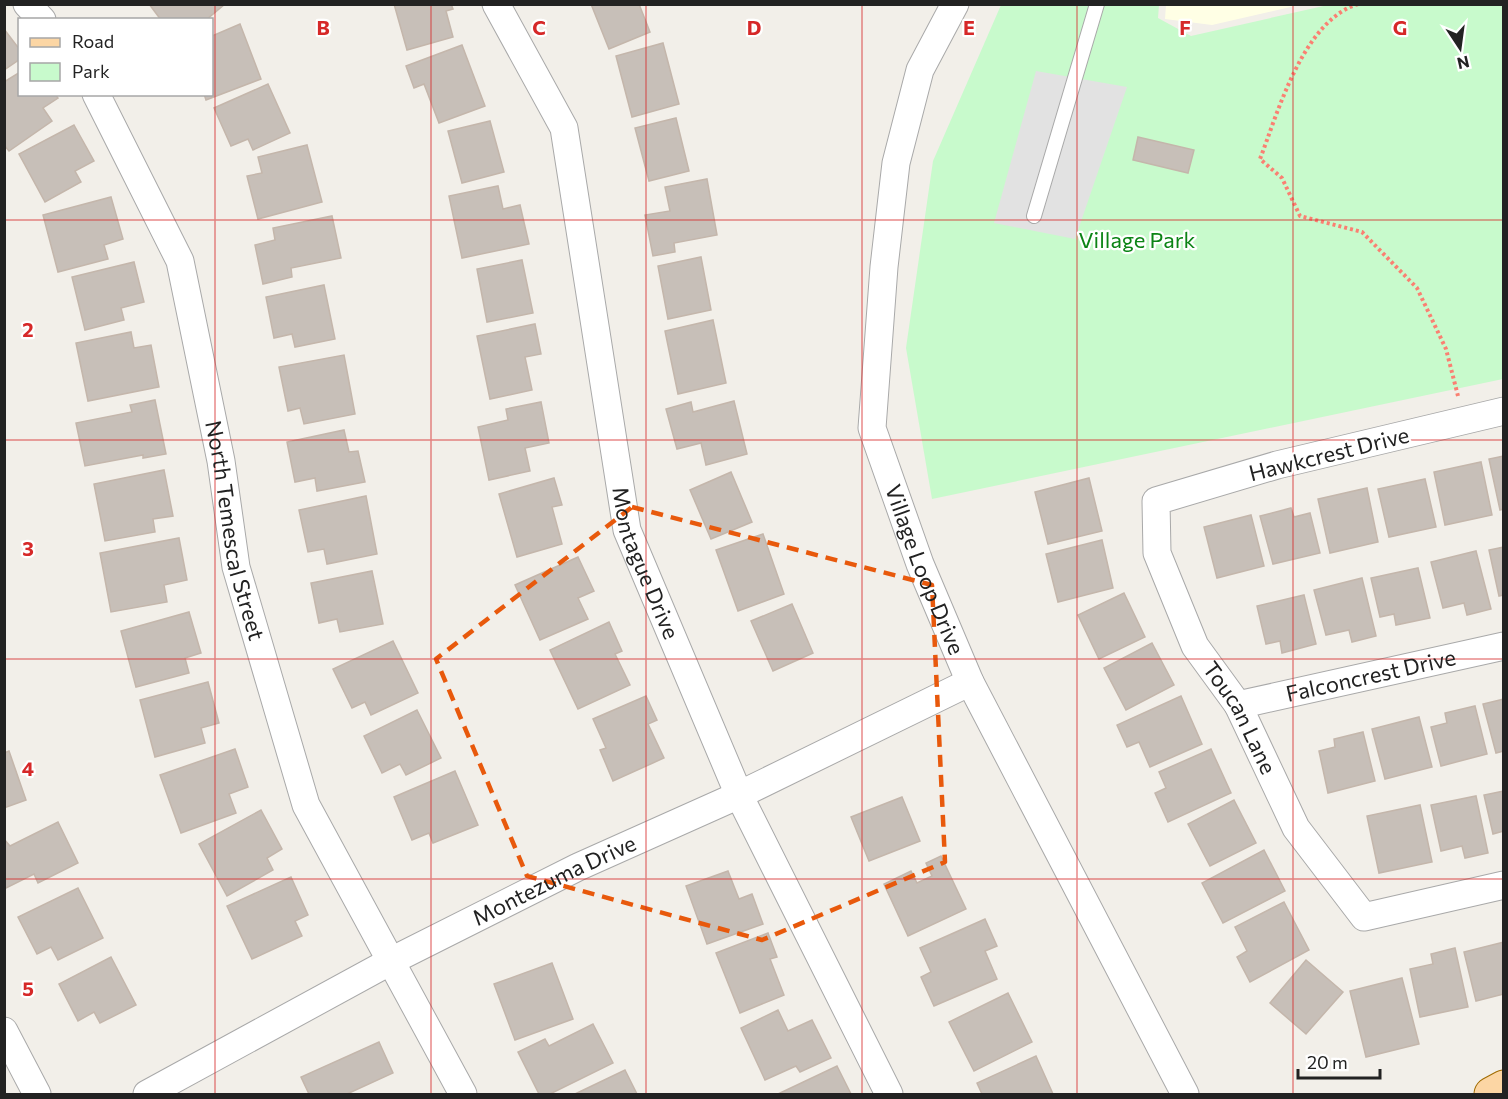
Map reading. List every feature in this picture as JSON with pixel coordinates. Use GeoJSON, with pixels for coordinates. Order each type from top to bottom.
{"type":"FeatureCollection","features":[{"type":"Feature","properties":{"kind":"main road"},"geometry":{"type":"LineString","coordinates":[[1491,1095],[1503,1087]]}},
{"type":"Feature","properties":{"kind":"street"},"geometry":{"type":"LineString","coordinates":[[27,4],[40,18]]}},
{"type":"Feature","properties":{"kind":"street","name":"Montague Drive"},"geometry":{"type":"LineString","coordinates":[[496,4],[564,128],[627,530],[739,795],[889,1095]]}},
{"type":"Feature","properties":{"kind":"street","name":"Village Loop Drive"},"geometry":{"type":"LineString","coordinates":[[955,4],[920,70],[896,163],[884,267],[872,428],[920,564],[970,682],[1185,1095]]}},
{"type":"Feature","properties":{"kind":"street","name":"North Temescal Street"},"geometry":{"type":"LineString","coordinates":[[97,96],[180,261],[221,461],[236,567],[306,805],[463,1095]]}},
{"type":"Feature","properties":{"kind":"street","name":"Hawkcrest Drive"},"geometry":{"type":"LineString","coordinates":[[1156,501],[1276,465],[1503,411]]}},
{"type":"Feature","properties":{"kind":"street","name":"Toucan Lane"},"geometry":{"type":"LineString","coordinates":[[1156,501],[1158,553],[1195,646],[1238,705],[1296,828],[1364,917],[1503,885]]}},
{"type":"Feature","properties":{"kind":"street","name":"Falconcrest Drive"},"geometry":{"type":"LineString","coordinates":[[1238,705],[1503,646]]}},
{"type":"Feature","properties":{"kind":"street","name":"Montezuma Drive"},"geometry":{"type":"LineString","coordinates":[[147,1095],[391,961],[578,867],[739,795],[970,682]]}},
{"type":"Feature","properties":{"kind":"street"},"geometry":{"type":"LineString","coordinates":[[4,1031],[38,1095]]}},
{"type":"Feature","properties":{"kind":"lane"},"geometry":{"type":"LineString","coordinates":[[1034,216],[1097,4]]}},
{"type":"Feature","properties":{"kind":"path"},"geometry":{"type":"LineString","coordinates":[[1358,4],[1333,19],[1310,44],[1292,76],[1260,159],[1282,178],[1300,216],[1362,232],[1417,288],[1446,349],[1464,420]]}},
{"type":"Feature","properties":{"kind":"highlighted area"},"geometry":{"type":"Polygon","coordinates":[[[632,507],[932,585],[945,862],[762,940],[527,876],[436,659],[632,507]]]}},
{"type":"Feature","properties":{"kind":"shaded area"},"geometry":{"type":"Polygon","coordinates":[[[1166,4],[1299,5],[1212,25],[1165,19],[1166,4]]]}},
{"type":"Feature","properties":{"kind":"shaded area"},"geometry":{"type":"Polygon","coordinates":[[[1036,71],[1127,87],[1075,239],[994,223],[1036,71]]]}},
{"type":"Feature","properties":{"kind":"green space","name":"Village Park"},"geometry":{"type":"Polygon","coordinates":[[[1001,5],[1159,5],[1158,18],[1191,36],[1328,5],[1503,5],[1503,379],[932,499],[906,348],[933,161],[1001,5]]]}},
{"type":"Feature","properties":{"kind":"building"},"geometry":{"type":"Polygon","coordinates":[[[149,4],[225,4],[208,18],[160,18],[149,4]]]}},
{"type":"Feature","properties":{"kind":"building"},"geometry":{"type":"Polygon","coordinates":[[[394,4],[451,4],[453,9],[446,11],[453,37],[407,50],[394,4]]]}},
{"type":"Feature","properties":{"kind":"building"},"geometry":{"type":"Polygon","coordinates":[[[591,4],[639,4],[650,32],[609,49],[591,4]]]}},
{"type":"Feature","properties":{"kind":"building"},"geometry":{"type":"Polygon","coordinates":[[[240,24],[261,79],[206,100],[205,96],[213,96],[213,36],[240,24]]]}},
{"type":"Feature","properties":{"kind":"building"},"geometry":{"type":"Polygon","coordinates":[[[4,29],[18,47],[18,60],[4,70],[4,29]]]}},
{"type":"Feature","properties":{"kind":"building"},"geometry":{"type":"Polygon","coordinates":[[[663,43],[679,104],[632,117],[616,56],[663,43]]]}},
{"type":"Feature","properties":{"kind":"building"},"geometry":{"type":"Polygon","coordinates":[[[462,45],[485,106],[439,123],[424,84],[414,88],[406,66],[462,45]]]}},
{"type":"Feature","properties":{"kind":"building"},"geometry":{"type":"Polygon","coordinates":[[[18,73],[18,96],[56,96],[58,98],[43,108],[52,121],[9,151],[4,145],[4,82],[18,73]]]}},
{"type":"Feature","properties":{"kind":"building"},"geometry":{"type":"Polygon","coordinates":[[[268,84],[290,133],[253,150],[248,139],[231,146],[214,108],[268,84]]]}},
{"type":"Feature","properties":{"kind":"building"},"geometry":{"type":"Polygon","coordinates":[[[676,118],[689,171],[649,181],[635,128],[676,118]]]}},
{"type":"Feature","properties":{"kind":"building"},"geometry":{"type":"Polygon","coordinates":[[[490,121],[504,172],[462,183],[448,131],[490,121]]]}},
{"type":"Feature","properties":{"kind":"building"},"geometry":{"type":"Polygon","coordinates":[[[74,125],[94,161],[75,171],[81,182],[45,202],[19,154],[74,125]]]}},
{"type":"Feature","properties":{"kind":"building"},"geometry":{"type":"Polygon","coordinates":[[[1138,137],[1194,150],[1188,173],[1133,160],[1138,137]]]}},
{"type":"Feature","properties":{"kind":"building"},"geometry":{"type":"Polygon","coordinates":[[[307,145],[322,202],[258,219],[247,176],[262,173],[258,157],[307,145]]]}},
{"type":"Feature","properties":{"kind":"building"},"geometry":{"type":"Polygon","coordinates":[[[707,179],[717,235],[674,243],[675,252],[653,256],[645,215],[670,211],[665,187],[707,179]]]}},
{"type":"Feature","properties":{"kind":"building"},"geometry":{"type":"Polygon","coordinates":[[[498,186],[503,209],[520,205],[529,244],[462,258],[449,196],[498,186]]]}},
{"type":"Feature","properties":{"kind":"building"},"geometry":{"type":"Polygon","coordinates":[[[111,197],[123,239],[104,245],[108,259],[58,272],[43,215],[111,197]]]}},
{"type":"Feature","properties":{"kind":"building"},"geometry":{"type":"Polygon","coordinates":[[[332,216],[341,258],[291,268],[292,277],[263,284],[255,245],[275,240],[273,228],[332,216]]]}},
{"type":"Feature","properties":{"kind":"building"},"geometry":{"type":"Polygon","coordinates":[[[701,257],[711,310],[668,319],[658,266],[701,257]]]}},
{"type":"Feature","properties":{"kind":"building"},"geometry":{"type":"Polygon","coordinates":[[[522,260],[533,313],[487,322],[477,269],[522,260]]]}},
{"type":"Feature","properties":{"kind":"building"},"geometry":{"type":"Polygon","coordinates":[[[134,262],[144,302],[121,308],[124,320],[85,330],[72,277],[134,262]]]}},
{"type":"Feature","properties":{"kind":"building"},"geometry":{"type":"Polygon","coordinates":[[[324,285],[335,339],[295,347],[292,334],[274,338],[266,297],[324,285]]]}},
{"type":"Feature","properties":{"kind":"building"},"geometry":{"type":"Polygon","coordinates":[[[713,320],[726,383],[678,394],[665,331],[713,320]]]}},
{"type":"Feature","properties":{"kind":"building"},"geometry":{"type":"Polygon","coordinates":[[[535,324],[541,354],[525,357],[532,390],[490,399],[477,336],[535,324]]]}},
{"type":"Feature","properties":{"kind":"building"},"geometry":{"type":"Polygon","coordinates":[[[131,332],[134,348],[151,345],[159,387],[88,401],[76,343],[131,332]]]}},
{"type":"Feature","properties":{"kind":"building"},"geometry":{"type":"Polygon","coordinates":[[[344,355],[355,414],[304,424],[300,408],[288,411],[279,367],[344,355]]]}},
{"type":"Feature","properties":{"kind":"building"},"geometry":{"type":"Polygon","coordinates":[[[155,400],[166,454],[143,458],[143,455],[85,466],[76,423],[132,412],[130,405],[155,400]]]}},
{"type":"Feature","properties":{"kind":"building"},"geometry":{"type":"Polygon","coordinates":[[[734,401],[747,454],[706,465],[701,443],[677,449],[666,409],[691,402],[693,412],[734,401]]]}},
{"type":"Feature","properties":{"kind":"building"},"geometry":{"type":"Polygon","coordinates":[[[541,402],[549,443],[525,448],[530,471],[489,480],[478,427],[508,420],[506,409],[541,402]]]}},
{"type":"Feature","properties":{"kind":"building"},"geometry":{"type":"Polygon","coordinates":[[[344,430],[349,452],[358,451],[365,482],[317,491],[315,478],[295,482],[287,442],[344,430]]]}},
{"type":"Feature","properties":{"kind":"building"},"geometry":{"type":"Polygon","coordinates":[[[1504,456],[1504,509],[1500,510],[1489,459],[1504,456]]]}},
{"type":"Feature","properties":{"kind":"building"},"geometry":{"type":"Polygon","coordinates":[[[1481,462],[1492,515],[1445,525],[1434,472],[1481,462]]]}},
{"type":"Feature","properties":{"kind":"building"},"geometry":{"type":"Polygon","coordinates":[[[164,470],[173,516],[153,519],[155,532],[105,541],[94,484],[164,470]]]}},
{"type":"Feature","properties":{"kind":"building"},"geometry":{"type":"Polygon","coordinates":[[[731,472],[752,522],[711,539],[690,490],[731,472]]]}},
{"type":"Feature","properties":{"kind":"building"},"geometry":{"type":"Polygon","coordinates":[[[554,478],[562,505],[552,507],[562,544],[517,557],[499,494],[554,478]]]}},
{"type":"Feature","properties":{"kind":"building"},"geometry":{"type":"Polygon","coordinates":[[[1089,478],[1102,531],[1048,544],[1035,492],[1089,478]]]}},
{"type":"Feature","properties":{"kind":"building"},"geometry":{"type":"Polygon","coordinates":[[[1425,479],[1436,527],[1389,537],[1378,489],[1425,479]]]}},
{"type":"Feature","properties":{"kind":"building"},"geometry":{"type":"Polygon","coordinates":[[[1367,488],[1378,542],[1330,553],[1318,499],[1367,488]]]}},
{"type":"Feature","properties":{"kind":"building"},"geometry":{"type":"Polygon","coordinates":[[[366,496],[377,554],[327,564],[324,549],[308,552],[299,510],[366,496]]]}},
{"type":"Feature","properties":{"kind":"building"},"geometry":{"type":"Polygon","coordinates":[[[1291,508],[1294,517],[1310,513],[1320,553],[1273,564],[1260,516],[1291,508]]]}},
{"type":"Feature","properties":{"kind":"building"},"geometry":{"type":"Polygon","coordinates":[[[1251,515],[1264,566],[1217,578],[1204,527],[1251,515]]]}},
{"type":"Feature","properties":{"kind":"building"},"geometry":{"type":"Polygon","coordinates":[[[763,534],[784,594],[738,611],[716,550],[763,534]]]}},
{"type":"Feature","properties":{"kind":"building"},"geometry":{"type":"Polygon","coordinates":[[[179,538],[187,580],[164,585],[167,602],[111,612],[100,553],[179,538]]]}},
{"type":"Feature","properties":{"kind":"building"},"geometry":{"type":"Polygon","coordinates":[[[1102,540],[1113,588],[1058,602],[1046,554],[1102,540]]]}},
{"type":"Feature","properties":{"kind":"building"},"geometry":{"type":"Polygon","coordinates":[[[1504,547],[1504,595],[1499,596],[1489,550],[1504,547]]]}},
{"type":"Feature","properties":{"kind":"building"},"geometry":{"type":"Polygon","coordinates":[[[1476,551],[1491,609],[1467,615],[1464,603],[1443,608],[1431,562],[1476,551]]]}},
{"type":"Feature","properties":{"kind":"building"},"geometry":{"type":"Polygon","coordinates":[[[578,557],[594,591],[578,598],[588,619],[540,640],[515,585],[578,557]]]}},
{"type":"Feature","properties":{"kind":"building"},"geometry":{"type":"Polygon","coordinates":[[[1418,568],[1430,618],[1396,625],[1394,614],[1380,617],[1371,578],[1418,568]]]}},
{"type":"Feature","properties":{"kind":"building"},"geometry":{"type":"Polygon","coordinates":[[[372,571],[383,624],[340,632],[337,619],[319,623],[311,583],[372,571]]]}},
{"type":"Feature","properties":{"kind":"building"},"geometry":{"type":"Polygon","coordinates":[[[1362,578],[1376,636],[1352,642],[1349,630],[1326,635],[1314,590],[1362,578]]]}},
{"type":"Feature","properties":{"kind":"building"},"geometry":{"type":"Polygon","coordinates":[[[1124,593],[1145,637],[1099,659],[1078,615],[1124,593]]]}},
{"type":"Feature","properties":{"kind":"building"},"geometry":{"type":"Polygon","coordinates":[[[1304,595],[1316,644],[1282,653],[1280,641],[1266,644],[1257,606],[1304,595]]]}},
{"type":"Feature","properties":{"kind":"building"},"geometry":{"type":"Polygon","coordinates":[[[792,604],[813,653],[773,671],[751,621],[792,604]]]}},
{"type":"Feature","properties":{"kind":"building"},"geometry":{"type":"Polygon","coordinates":[[[189,612],[201,653],[185,658],[189,673],[136,687],[121,631],[189,612]]]}},
{"type":"Feature","properties":{"kind":"building"},"geometry":{"type":"Polygon","coordinates":[[[609,622],[622,651],[615,654],[630,685],[578,709],[550,650],[609,622]]]}},
{"type":"Feature","properties":{"kind":"building"},"geometry":{"type":"Polygon","coordinates":[[[393,641],[418,693],[371,715],[365,702],[352,708],[333,669],[393,641]]]}},
{"type":"Feature","properties":{"kind":"building"},"geometry":{"type":"Polygon","coordinates":[[[1152,643],[1174,685],[1126,710],[1104,668],[1152,643]]]}},
{"type":"Feature","properties":{"kind":"building"},"geometry":{"type":"Polygon","coordinates":[[[208,682],[219,723],[201,728],[205,743],[155,757],[140,700],[208,682]]]}},
{"type":"Feature","properties":{"kind":"building"},"geometry":{"type":"Polygon","coordinates":[[[646,696],[657,720],[648,724],[664,758],[613,781],[600,750],[606,748],[593,719],[646,696]]]}},
{"type":"Feature","properties":{"kind":"building"},"geometry":{"type":"Polygon","coordinates":[[[1181,696],[1202,744],[1150,767],[1139,742],[1127,747],[1117,725],[1181,696]]]}},
{"type":"Feature","properties":{"kind":"building"},"geometry":{"type":"Polygon","coordinates":[[[1504,699],[1504,751],[1496,753],[1483,704],[1504,699]]]}},
{"type":"Feature","properties":{"kind":"building"},"geometry":{"type":"Polygon","coordinates":[[[1475,706],[1487,754],[1441,766],[1431,727],[1447,723],[1445,713],[1475,706]]]}},
{"type":"Feature","properties":{"kind":"building"},"geometry":{"type":"Polygon","coordinates":[[[417,710],[441,758],[406,775],[400,764],[382,773],[364,736],[417,710]]]}},
{"type":"Feature","properties":{"kind":"building"},"geometry":{"type":"Polygon","coordinates":[[[1419,717],[1432,767],[1385,779],[1372,729],[1419,717]]]}},
{"type":"Feature","properties":{"kind":"building"},"geometry":{"type":"Polygon","coordinates":[[[1363,732],[1375,781],[1328,793],[1319,751],[1335,747],[1334,739],[1363,732]]]}},
{"type":"Feature","properties":{"kind":"building"},"geometry":{"type":"Polygon","coordinates":[[[235,749],[248,787],[229,794],[236,813],[181,833],[160,775],[235,749]]]}},
{"type":"Feature","properties":{"kind":"building"},"geometry":{"type":"Polygon","coordinates":[[[1211,749],[1231,793],[1168,822],[1155,793],[1166,788],[1159,772],[1211,749]]]}},
{"type":"Feature","properties":{"kind":"building"},"geometry":{"type":"Polygon","coordinates":[[[9,751],[26,800],[4,808],[4,753],[9,751]]]}},
{"type":"Feature","properties":{"kind":"building"},"geometry":{"type":"Polygon","coordinates":[[[455,771],[478,825],[433,843],[429,833],[412,840],[394,797],[455,771]]]}},
{"type":"Feature","properties":{"kind":"building"},"geometry":{"type":"Polygon","coordinates":[[[1504,791],[1504,831],[1493,834],[1484,795],[1504,791]]]}},
{"type":"Feature","properties":{"kind":"building"},"geometry":{"type":"Polygon","coordinates":[[[1476,796],[1488,853],[1465,858],[1462,846],[1441,851],[1431,805],[1476,796]]]}},
{"type":"Feature","properties":{"kind":"building"},"geometry":{"type":"Polygon","coordinates":[[[902,797],[920,841],[869,861],[851,817],[902,797]]]}},
{"type":"Feature","properties":{"kind":"building"},"geometry":{"type":"Polygon","coordinates":[[[1234,800],[1256,843],[1210,866],[1188,824],[1234,800]]]}},
{"type":"Feature","properties":{"kind":"building"},"geometry":{"type":"Polygon","coordinates":[[[1420,805],[1432,862],[1379,873],[1367,816],[1420,805]]]}},
{"type":"Feature","properties":{"kind":"building"},"geometry":{"type":"Polygon","coordinates":[[[261,810],[282,849],[267,858],[273,870],[227,896],[199,844],[261,810]]]}},
{"type":"Feature","properties":{"kind":"building"},"geometry":{"type":"Polygon","coordinates":[[[58,822],[78,863],[38,883],[34,874],[4,889],[4,839],[10,846],[58,822]]]}},
{"type":"Feature","properties":{"kind":"building"},"geometry":{"type":"Polygon","coordinates":[[[1264,850],[1285,891],[1223,923],[1202,883],[1264,850]]]}},
{"type":"Feature","properties":{"kind":"building"},"geometry":{"type":"Polygon","coordinates":[[[941,856],[966,909],[908,936],[884,884],[911,871],[917,883],[932,876],[926,863],[941,856]]]}},
{"type":"Feature","properties":{"kind":"building"},"geometry":{"type":"Polygon","coordinates":[[[728,871],[739,899],[752,894],[763,924],[707,944],[686,886],[728,871]]]}},
{"type":"Feature","properties":{"kind":"building"},"geometry":{"type":"Polygon","coordinates":[[[291,877],[308,915],[295,921],[302,936],[252,959],[227,906],[291,877]]]}},
{"type":"Feature","properties":{"kind":"building"},"geometry":{"type":"Polygon","coordinates":[[[78,888],[103,938],[58,960],[51,947],[37,954],[18,917],[78,888]]]}},
{"type":"Feature","properties":{"kind":"building"},"geometry":{"type":"Polygon","coordinates":[[[1284,902],[1309,950],[1250,982],[1237,957],[1247,951],[1235,927],[1284,902]]]}},
{"type":"Feature","properties":{"kind":"building"},"geometry":{"type":"Polygon","coordinates":[[[985,919],[997,946],[985,951],[997,979],[934,1006],[921,977],[931,972],[920,948],[985,919]]]}},
{"type":"Feature","properties":{"kind":"building"},"geometry":{"type":"Polygon","coordinates":[[[768,933],[777,957],[770,959],[784,995],[740,1013],[716,953],[768,933]]]}},
{"type":"Feature","properties":{"kind":"building"},"geometry":{"type":"Polygon","coordinates":[[[1504,942],[1504,994],[1476,1001],[1464,952],[1504,942]]]}},
{"type":"Feature","properties":{"kind":"building"},"geometry":{"type":"Polygon","coordinates":[[[1455,948],[1468,1007],[1420,1017],[1410,969],[1433,964],[1431,954],[1455,948]]]}},
{"type":"Feature","properties":{"kind":"building"},"geometry":{"type":"Polygon","coordinates":[[[111,957],[136,1005],[100,1023],[94,1012],[78,1021],[59,984],[111,957]]]}},
{"type":"Feature","properties":{"kind":"building"},"geometry":{"type":"Polygon","coordinates":[[[1306,960],[1343,992],[1306,1034],[1270,1003],[1306,960]]]}},
{"type":"Feature","properties":{"kind":"building"},"geometry":{"type":"Polygon","coordinates":[[[552,963],[573,1019],[515,1040],[494,984],[552,963]]]}},
{"type":"Feature","properties":{"kind":"building"},"geometry":{"type":"Polygon","coordinates":[[[1402,978],[1419,1044],[1366,1057],[1350,991],[1402,978]]]}},
{"type":"Feature","properties":{"kind":"building"},"geometry":{"type":"Polygon","coordinates":[[[1008,993],[1032,1042],[974,1071],[949,1022],[1008,993]]]}},
{"type":"Feature","properties":{"kind":"building"},"geometry":{"type":"Polygon","coordinates":[[[778,1010],[788,1031],[812,1020],[831,1058],[800,1072],[796,1066],[765,1080],[741,1028],[778,1010]]]}},
{"type":"Feature","properties":{"kind":"building"},"geometry":{"type":"Polygon","coordinates":[[[593,1024],[613,1063],[550,1094],[539,1094],[518,1052],[545,1039],[549,1046],[593,1024]]]}},
{"type":"Feature","properties":{"kind":"building"},"geometry":{"type":"Polygon","coordinates":[[[379,1042],[393,1073],[347,1094],[309,1094],[301,1077],[379,1042]]]}},
{"type":"Feature","properties":{"kind":"building"},"geometry":{"type":"Polygon","coordinates":[[[1036,1056],[1053,1094],[982,1094],[977,1083],[1036,1056]]]}},
{"type":"Feature","properties":{"kind":"building"},"geometry":{"type":"Polygon","coordinates":[[[837,1066],[851,1094],[778,1094],[837,1066]]]}},
{"type":"Feature","properties":{"kind":"building"},"geometry":{"type":"Polygon","coordinates":[[[625,1070],[637,1094],[575,1094],[625,1070]]]}}]}
